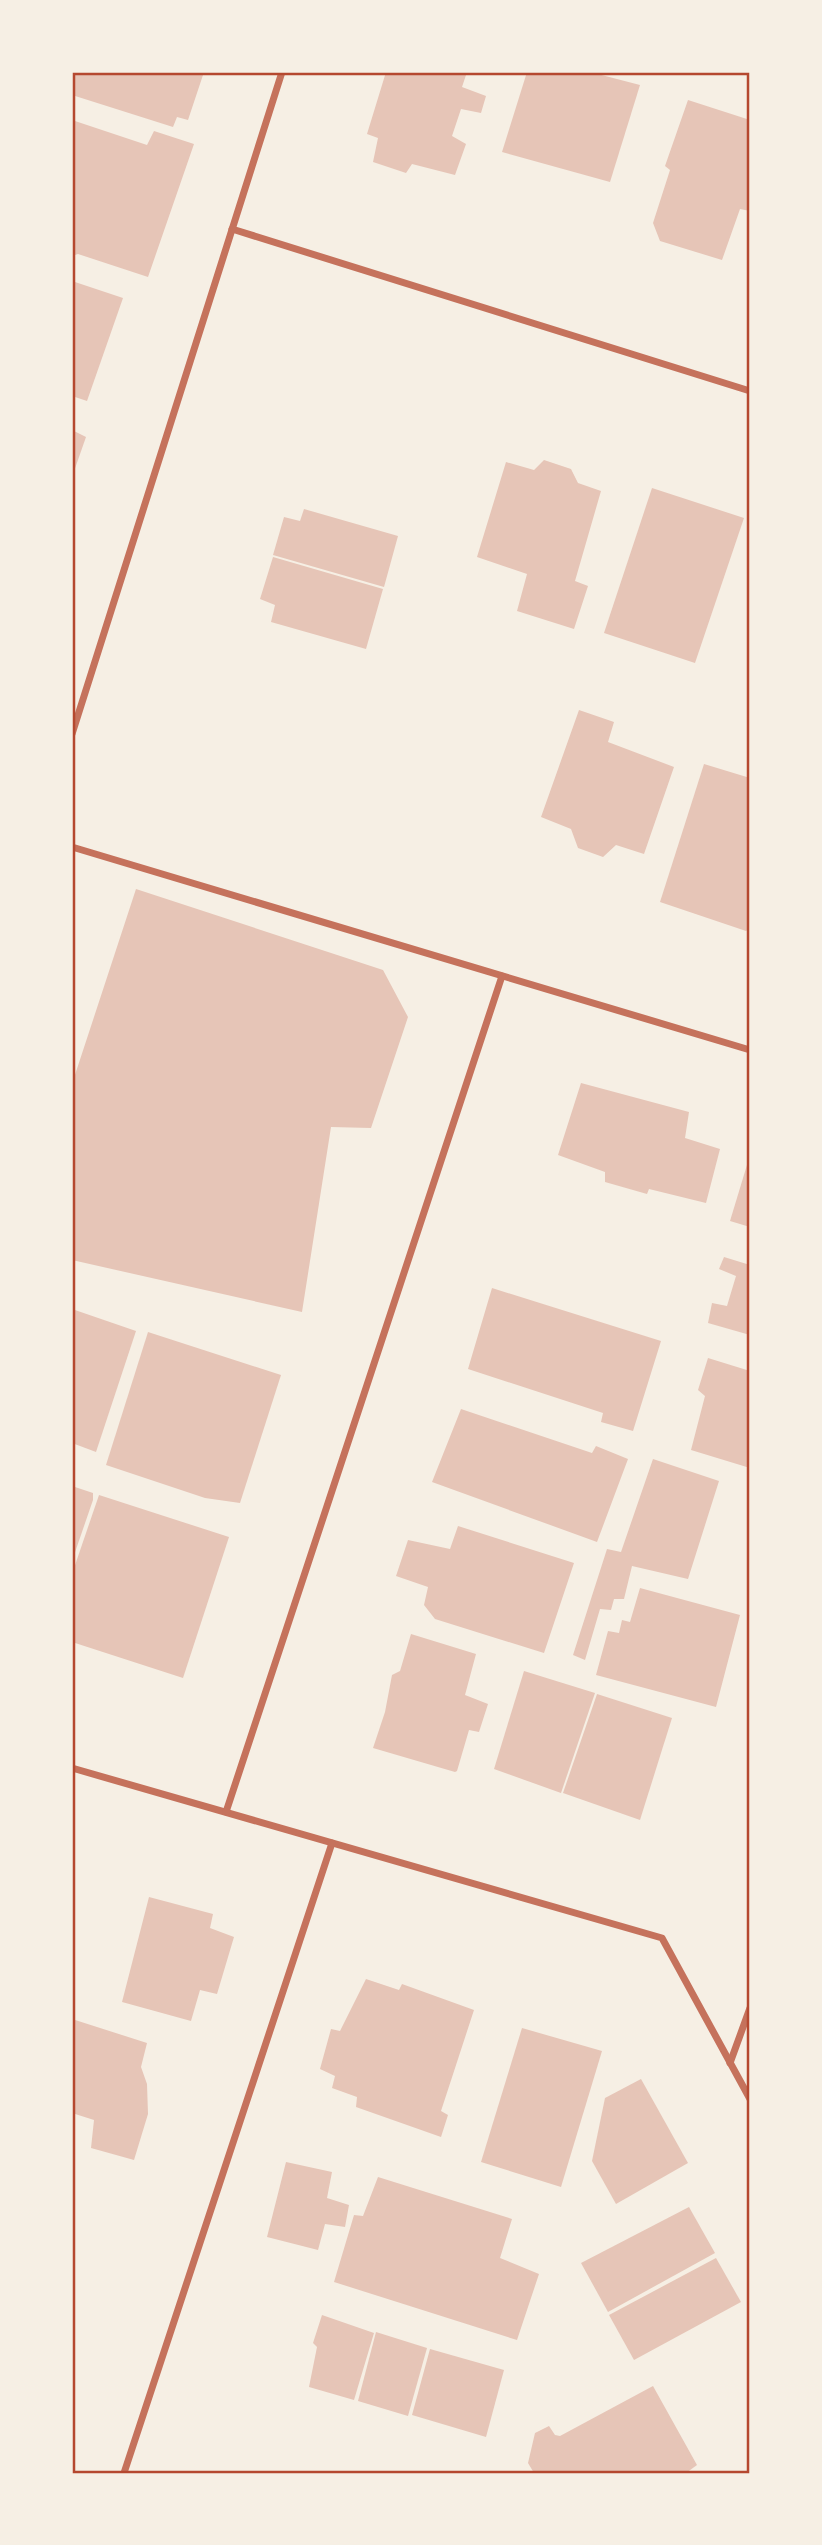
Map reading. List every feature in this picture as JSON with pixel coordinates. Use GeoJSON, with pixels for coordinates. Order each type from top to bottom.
{"type":"FeatureCollection","features":[{"type":"Feature","properties":{"kind":"street"},"geometry":{"type":"LineString","coordinates":[[72,734],[74,717],[282,72]]}},
{"type":"Feature","properties":{"kind":"street"},"geometry":{"type":"LineString","coordinates":[[232,229],[750,391]]}},
{"type":"Feature","properties":{"kind":"street"},"geometry":{"type":"LineString","coordinates":[[72,847],[750,1050]]}},
{"type":"Feature","properties":{"kind":"street"},"geometry":{"type":"LineString","coordinates":[[226,1812],[502,976]]}},
{"type":"Feature","properties":{"kind":"street"},"geometry":{"type":"LineString","coordinates":[[72,1768],[662,1938],[750,2099]]}},
{"type":"Feature","properties":{"kind":"street"},"geometry":{"type":"LineString","coordinates":[[124,2473],[332,1843]]}},
{"type":"Feature","properties":{"kind":"street"},"geometry":{"type":"LineString","coordinates":[[730,2063],[750,2008]]}},
{"type":"Feature","properties":{"kind":"building"},"geometry":{"type":"Polygon","coordinates":[[[72,72],[204,72],[188,120],[177,117],[173,127],[72,95],[72,72]]]}},
{"type":"Feature","properties":{"kind":"building"},"geometry":{"type":"Polygon","coordinates":[[[386,72],[467,72],[462,87],[486,96],[481,113],[461,109],[452,136],[466,144],[455,175],[412,164],[406,173],[373,162],[378,138],[367,134],[386,72]]]}},
{"type":"Feature","properties":{"kind":"building"},"geometry":{"type":"Polygon","coordinates":[[[527,72],[590,72],[640,85],[610,182],[502,152],[527,72]]]}},
{"type":"Feature","properties":{"kind":"building"},"geometry":{"type":"Polygon","coordinates":[[[688,100],[750,120],[750,211],[740,209],[722,260],[660,241],[653,223],[670,170],[665,166],[688,100]]]}},
{"type":"Feature","properties":{"kind":"building"},"geometry":{"type":"Polygon","coordinates":[[[72,120],[147,145],[154,131],[194,144],[148,277],[78,254],[72,256],[72,120]]]}},
{"type":"Feature","properties":{"kind":"building"},"geometry":{"type":"Polygon","coordinates":[[[72,281],[123,298],[87,401],[72,396],[72,281]]]}},
{"type":"Feature","properties":{"kind":"building"},"geometry":{"type":"Polygon","coordinates":[[[72,430],[86,437],[72,477],[72,430]]]}},
{"type":"Feature","properties":{"kind":"building"},"geometry":{"type":"Polygon","coordinates":[[[544,460],[571,469],[578,483],[601,491],[575,581],[588,586],[574,629],[517,611],[527,574],[477,557],[506,462],[534,470],[544,460]]]}},
{"type":"Feature","properties":{"kind":"building"},"geometry":{"type":"Polygon","coordinates":[[[652,488],[744,518],[695,663],[604,633],[652,488]]]}},
{"type":"Feature","properties":{"kind":"building"},"geometry":{"type":"Polygon","coordinates":[[[304,509],[398,536],[384,587],[273,555],[284,517],[300,521],[304,509]]]}},
{"type":"Feature","properties":{"kind":"building"},"geometry":{"type":"Polygon","coordinates":[[[273,557],[383,589],[366,649],[271,622],[275,605],[260,599],[273,557]]]}},
{"type":"Feature","properties":{"kind":"building"},"geometry":{"type":"Polygon","coordinates":[[[579,710],[614,722],[608,742],[674,767],[644,854],[616,845],[603,857],[578,848],[571,829],[541,817],[579,710]]]}},
{"type":"Feature","properties":{"kind":"building"},"geometry":{"type":"Polygon","coordinates":[[[704,764],[750,778],[750,928],[746,931],[660,902],[704,764]]]}},
{"type":"Feature","properties":{"kind":"building"},"geometry":{"type":"Polygon","coordinates":[[[136,889],[383,970],[408,1017],[371,1128],[331,1127],[302,1312],[72,1260],[72,1084],[136,889]]]}},
{"type":"Feature","properties":{"kind":"building"},"geometry":{"type":"Polygon","coordinates":[[[581,1083],[689,1112],[685,1138],[720,1149],[706,1203],[649,1189],[647,1194],[605,1182],[605,1172],[558,1155],[581,1083]]]}},
{"type":"Feature","properties":{"kind":"building"},"geometry":{"type":"Polygon","coordinates":[[[750,1155],[750,1227],[730,1221],[750,1155]]]}},
{"type":"Feature","properties":{"kind":"building"},"geometry":{"type":"Polygon","coordinates":[[[724,1257],[750,1265],[750,1335],[708,1323],[712,1303],[727,1306],[736,1276],[719,1269],[724,1257]]]}},
{"type":"Feature","properties":{"kind":"building"},"geometry":{"type":"Polygon","coordinates":[[[492,1288],[661,1341],[633,1431],[601,1422],[603,1413],[468,1369],[492,1288]]]}},
{"type":"Feature","properties":{"kind":"building"},"geometry":{"type":"Polygon","coordinates":[[[72,1309],[136,1331],[96,1452],[72,1443],[72,1309]]]}},
{"type":"Feature","properties":{"kind":"building"},"geometry":{"type":"Polygon","coordinates":[[[148,1332],[281,1375],[240,1503],[205,1498],[106,1465],[148,1332]]]}},
{"type":"Feature","properties":{"kind":"building"},"geometry":{"type":"Polygon","coordinates":[[[708,1358],[750,1371],[750,1468],[691,1450],[705,1396],[698,1390],[708,1358]]]}},
{"type":"Feature","properties":{"kind":"building"},"geometry":{"type":"Polygon","coordinates":[[[461,1409],[592,1453],[596,1446],[628,1459],[597,1542],[432,1482],[461,1409]]]}},
{"type":"Feature","properties":{"kind":"building"},"geometry":{"type":"Polygon","coordinates":[[[653,1459],[719,1481],[688,1579],[632,1566],[624,1599],[614,1599],[611,1610],[600,1609],[585,1660],[573,1655],[607,1549],[621,1552],[653,1459]]]}},
{"type":"Feature","properties":{"kind":"building"},"geometry":{"type":"Polygon","coordinates":[[[72,1486],[93,1493],[93,1500],[72,1561],[72,1486]]]}},
{"type":"Feature","properties":{"kind":"building"},"geometry":{"type":"Polygon","coordinates":[[[99,1495],[229,1537],[183,1678],[72,1642],[72,1574],[99,1495]]]}},
{"type":"Feature","properties":{"kind":"building"},"geometry":{"type":"Polygon","coordinates":[[[458,1526],[574,1563],[544,1653],[435,1619],[424,1605],[428,1587],[396,1576],[408,1540],[450,1549],[458,1526]]]}},
{"type":"Feature","properties":{"kind":"building"},"geometry":{"type":"Polygon","coordinates":[[[640,1588],[740,1615],[716,1707],[596,1675],[608,1631],[619,1633],[622,1620],[630,1622],[640,1588]]]}},
{"type":"Feature","properties":{"kind":"building"},"geometry":{"type":"Polygon","coordinates":[[[411,1634],[476,1654],[465,1695],[488,1704],[479,1732],[469,1730],[455,1772],[373,1748],[385,1712],[392,1675],[400,1671],[411,1634]]]}},
{"type":"Feature","properties":{"kind":"building"},"geometry":{"type":"Polygon","coordinates":[[[524,1671],[595,1693],[561,1793],[494,1769],[524,1671]]]}},
{"type":"Feature","properties":{"kind":"building"},"geometry":{"type":"Polygon","coordinates":[[[597,1694],[672,1718],[640,1820],[563,1793],[597,1694]]]}},
{"type":"Feature","properties":{"kind":"building"},"geometry":{"type":"Polygon","coordinates":[[[149,1897],[213,1914],[210,1928],[234,1937],[217,1994],[200,1990],[191,2021],[122,2002],[149,1897]]]}},
{"type":"Feature","properties":{"kind":"building"},"geometry":{"type":"Polygon","coordinates":[[[366,1979],[399,1990],[402,1984],[474,2010],[441,2111],[448,2115],[441,2137],[356,2107],[357,2097],[332,2088],[335,2076],[320,2069],[331,2029],[340,2031],[366,1979]]]}},
{"type":"Feature","properties":{"kind":"building"},"geometry":{"type":"Polygon","coordinates":[[[72,2019],[147,2043],[141,2067],[147,2084],[148,2114],[134,2160],[91,2148],[94,2120],[72,2113],[72,2019]]]}},
{"type":"Feature","properties":{"kind":"building"},"geometry":{"type":"Polygon","coordinates":[[[522,2028],[602,2051],[561,2187],[481,2162],[522,2028]]]}},
{"type":"Feature","properties":{"kind":"building"},"geometry":{"type":"Polygon","coordinates":[[[641,2079],[688,2163],[616,2204],[592,2161],[605,2098],[641,2079]]]}},
{"type":"Feature","properties":{"kind":"building"},"geometry":{"type":"Polygon","coordinates":[[[286,2162],[332,2172],[327,2198],[349,2205],[345,2227],[325,2224],[318,2250],[267,2237],[286,2162]]]}},
{"type":"Feature","properties":{"kind":"building"},"geometry":{"type":"Polygon","coordinates":[[[378,2177],[512,2219],[500,2258],[539,2274],[517,2340],[334,2282],[354,2215],[363,2216],[378,2177]]]}},
{"type":"Feature","properties":{"kind":"building"},"geometry":{"type":"Polygon","coordinates":[[[689,2207],[715,2253],[608,2312],[581,2263],[689,2207]]]}},
{"type":"Feature","properties":{"kind":"building"},"geometry":{"type":"Polygon","coordinates":[[[716,2258],[741,2302],[634,2360],[609,2315],[716,2258]]]}},
{"type":"Feature","properties":{"kind":"building"},"geometry":{"type":"Polygon","coordinates":[[[322,2315],[374,2333],[354,2400],[309,2387],[317,2347],[313,2343],[322,2315]]]}},
{"type":"Feature","properties":{"kind":"building"},"geometry":{"type":"Polygon","coordinates":[[[376,2332],[427,2348],[408,2416],[358,2401],[376,2332]]]}},
{"type":"Feature","properties":{"kind":"building"},"geometry":{"type":"Polygon","coordinates":[[[430,2349],[504,2370],[486,2437],[412,2415],[430,2349]]]}},
{"type":"Feature","properties":{"kind":"building"},"geometry":{"type":"Polygon","coordinates":[[[653,2386],[697,2465],[686,2473],[534,2473],[528,2463],[535,2433],[549,2426],[555,2435],[560,2436],[653,2386]]]}}]}
